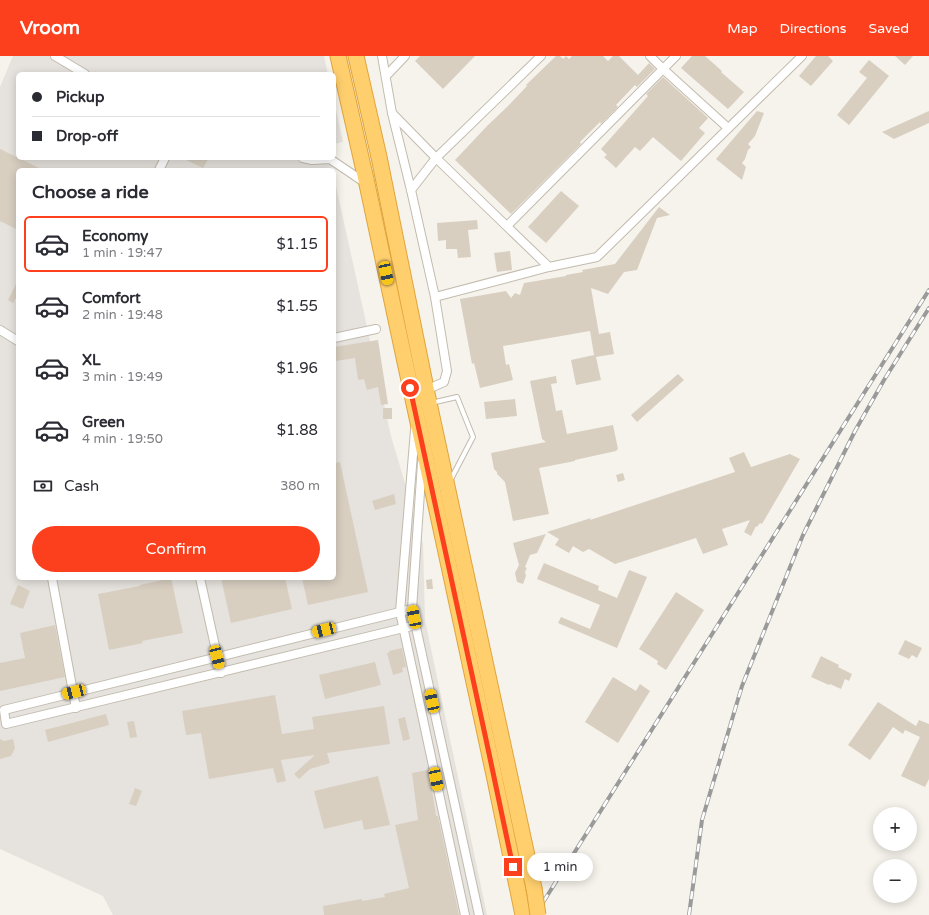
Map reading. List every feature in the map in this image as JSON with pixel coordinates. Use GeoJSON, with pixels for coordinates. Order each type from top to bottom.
{"type":"FeatureCollection","features":[{"type":"Feature","properties":{"kind":"highway"},"geometry":{"type":"LineString","coordinates":[[338,56],[367,184],[523,914]]}},
{"type":"Feature","properties":{"kind":"highway"},"geometry":{"type":"LineString","coordinates":[[356,56],[534,888],[538,915]]}},
{"type":"Feature","properties":{"kind":"street"},"geometry":{"type":"LineString","coordinates":[[55,56],[83,72]]}},
{"type":"Feature","properties":{"kind":"street"},"geometry":{"type":"LineString","coordinates":[[382,56],[392,114],[435,297],[447,371],[444,382],[428,396]]}},
{"type":"Feature","properties":{"kind":"street"},"geometry":{"type":"LineString","coordinates":[[386,76],[405,56]]}},
{"type":"Feature","properties":{"kind":"street"},"geometry":{"type":"LineString","coordinates":[[411,190],[436,158],[541,56]]}},
{"type":"Feature","properties":{"kind":"street"},"geometry":{"type":"LineString","coordinates":[[650,56],[728,128]]}},
{"type":"Feature","properties":{"kind":"street"},"geometry":{"type":"LineString","coordinates":[[507,226],[676,56]]}},
{"type":"Feature","properties":{"kind":"street"},"geometry":{"type":"LineString","coordinates":[[435,297],[549,267],[597,258],[802,56]]}},
{"type":"Feature","properties":{"kind":"street"},"geometry":{"type":"LineString","coordinates":[[392,114],[549,267]]}},
{"type":"Feature","properties":{"kind":"street"},"geometry":{"type":"LineString","coordinates":[[312,160],[330,160],[367,184]]}},
{"type":"Feature","properties":{"kind":"street"},"geometry":{"type":"LineString","coordinates":[[336,338],[376,329]]}},
{"type":"Feature","properties":{"kind":"street"},"geometry":{"type":"LineString","coordinates":[[0,330],[16,340]]}},
{"type":"Feature","properties":{"kind":"street"},"geometry":{"type":"LineString","coordinates":[[416,415],[400,612],[465,915]]}},
{"type":"Feature","properties":{"kind":"street"},"geometry":{"type":"LineString","coordinates":[[423,447],[412,609],[479,915]]}},
{"type":"Feature","properties":{"kind":"street"},"geometry":{"type":"LineString","coordinates":[[52,580],[76,708]]}},
{"type":"Feature","properties":{"kind":"street"},"geometry":{"type":"LineString","coordinates":[[200,580],[221,672]]}},
{"type":"Feature","properties":{"kind":"street"},"geometry":{"type":"LineString","coordinates":[[412,609],[4,710],[6,724],[416,625]]}},
{"type":"Feature","properties":{"kind":"lane"},"geometry":{"type":"LineString","coordinates":[[428,396],[458,397],[473,437],[447,486]]}},
{"type":"Feature","properties":{"kind":"shaded area"},"geometry":{"type":"Polygon","coordinates":[[[13,56],[324,56],[328,72],[16,72],[16,160],[330,160],[332,168],[16,168],[16,580],[336,580],[336,186],[391,436],[423,544],[425,620],[487,915],[113,915],[103,896],[0,849],[0,87],[13,56]]]}},
{"type":"Feature","properties":{"kind":"shaded area"},"geometry":{"type":"Polygon","coordinates":[[[336,110],[343,142],[336,144],[336,110]]]}},
{"type":"Feature","properties":{"kind":"building"},"geometry":{"type":"Polygon","coordinates":[[[420,56],[475,56],[443,89],[415,61],[420,56]]]}},
{"type":"Feature","properties":{"kind":"building"},"geometry":{"type":"Polygon","coordinates":[[[556,56],[560,56],[563,59],[566,56],[569,59],[572,56],[603,56],[608,61],[613,56],[619,56],[638,75],[649,63],[655,69],[637,87],[635,85],[616,105],[618,107],[580,142],[581,144],[511,214],[455,160],[527,86],[526,85],[556,56]]]}},
{"type":"Feature","properties":{"kind":"building"},"geometry":{"type":"Polygon","coordinates":[[[692,56],[705,56],[744,92],[728,109],[681,68],[692,56]]]}},
{"type":"Feature","properties":{"kind":"building"},"geometry":{"type":"Polygon","coordinates":[[[816,56],[828,56],[833,61],[811,86],[799,76],[816,56]]]}},
{"type":"Feature","properties":{"kind":"building"},"geometry":{"type":"Polygon","coordinates":[[[895,56],[913,56],[905,65],[895,56]]]}},
{"type":"Feature","properties":{"kind":"building"},"geometry":{"type":"Polygon","coordinates":[[[869,60],[889,76],[849,125],[837,115],[867,78],[859,72],[869,60]]]}},
{"type":"Feature","properties":{"kind":"building"},"geometry":{"type":"Polygon","coordinates":[[[663,77],[708,118],[699,128],[705,133],[681,161],[653,137],[640,151],[635,147],[616,168],[604,157],[607,155],[601,149],[648,96],[646,94],[663,77]]]}},
{"type":"Feature","properties":{"kind":"building"},"geometry":{"type":"Polygon","coordinates":[[[757,111],[764,113],[755,136],[748,144],[751,147],[742,163],[746,167],[742,180],[716,159],[757,111]]]}},
{"type":"Feature","properties":{"kind":"building"},"geometry":{"type":"Polygon","coordinates":[[[929,111],[929,123],[894,139],[882,132],[929,111]]]}},
{"type":"Feature","properties":{"kind":"building"},"geometry":{"type":"Polygon","coordinates":[[[0,149],[16,157],[16,160],[23,160],[39,168],[16,168],[16,229],[0,221],[0,149]]]}},
{"type":"Feature","properties":{"kind":"building"},"geometry":{"type":"Polygon","coordinates":[[[186,160],[208,160],[203,168],[186,160]]]}},
{"type":"Feature","properties":{"kind":"building"},"geometry":{"type":"Polygon","coordinates":[[[561,191],[579,206],[546,243],[528,227],[561,191]]]}},
{"type":"Feature","properties":{"kind":"building"},"geometry":{"type":"Polygon","coordinates":[[[659,207],[670,215],[657,218],[637,270],[624,272],[608,294],[591,288],[599,334],[610,332],[614,354],[596,357],[601,380],[576,385],[571,360],[594,355],[590,331],[503,346],[506,365],[509,364],[513,380],[480,388],[474,363],[472,364],[460,299],[506,291],[511,298],[515,293],[520,295],[524,283],[566,276],[583,272],[582,270],[615,264],[659,207]]]}},
{"type":"Feature","properties":{"kind":"building"},"geometry":{"type":"Polygon","coordinates":[[[477,220],[478,229],[468,230],[471,257],[458,258],[457,249],[446,249],[446,240],[438,241],[437,223],[477,220]]]}},
{"type":"Feature","properties":{"kind":"building"},"geometry":{"type":"Polygon","coordinates":[[[510,251],[512,270],[497,272],[494,253],[510,251]]]}},
{"type":"Feature","properties":{"kind":"building"},"geometry":{"type":"Polygon","coordinates":[[[16,284],[16,298],[13,303],[8,300],[16,284]]]}},
{"type":"Feature","properties":{"kind":"building"},"geometry":{"type":"Polygon","coordinates":[[[378,340],[388,404],[381,405],[378,387],[367,390],[364,379],[358,380],[355,358],[336,361],[336,347],[378,340]]]}},
{"type":"Feature","properties":{"kind":"building"},"geometry":{"type":"Polygon","coordinates":[[[678,374],[684,380],[637,422],[631,415],[678,374]]]}},
{"type":"Feature","properties":{"kind":"building"},"geometry":{"type":"Polygon","coordinates":[[[556,376],[557,383],[551,384],[556,411],[562,410],[567,434],[613,425],[618,449],[616,451],[575,461],[539,468],[549,514],[513,521],[505,482],[494,469],[491,453],[546,442],[542,439],[530,381],[556,376]]]}},
{"type":"Feature","properties":{"kind":"building"},"geometry":{"type":"Polygon","coordinates":[[[515,399],[517,416],[486,419],[484,402],[515,399]]]}},
{"type":"Feature","properties":{"kind":"building"},"geometry":{"type":"Polygon","coordinates":[[[383,408],[392,408],[392,419],[383,419],[383,408]]]}},
{"type":"Feature","properties":{"kind":"building"},"geometry":{"type":"Polygon","coordinates":[[[744,452],[751,467],[790,454],[800,459],[762,524],[760,523],[757,527],[756,526],[751,536],[744,532],[750,520],[722,529],[728,545],[703,554],[696,538],[615,564],[589,549],[583,552],[573,546],[569,553],[555,545],[559,539],[547,532],[591,518],[590,520],[735,472],[729,458],[744,452]]]}},
{"type":"Feature","properties":{"kind":"building"},"geometry":{"type":"Polygon","coordinates":[[[340,462],[368,592],[308,605],[302,580],[336,580],[336,463],[340,462]]]}},
{"type":"Feature","properties":{"kind":"building"},"geometry":{"type":"Polygon","coordinates":[[[623,473],[625,480],[618,482],[616,475],[623,473]]]}},
{"type":"Feature","properties":{"kind":"building"},"geometry":{"type":"Polygon","coordinates":[[[394,494],[396,504],[375,510],[372,501],[394,494]]]}},
{"type":"Feature","properties":{"kind":"building"},"geometry":{"type":"Polygon","coordinates":[[[546,534],[537,553],[530,555],[525,567],[527,568],[523,584],[517,582],[515,573],[519,565],[513,543],[546,534]]]}},
{"type":"Feature","properties":{"kind":"building"},"geometry":{"type":"Polygon","coordinates":[[[544,563],[599,586],[598,590],[617,598],[629,570],[647,577],[617,648],[558,623],[561,617],[590,629],[600,605],[537,579],[544,563]]]}},
{"type":"Feature","properties":{"kind":"building"},"geometry":{"type":"Polygon","coordinates":[[[432,579],[433,589],[427,589],[426,580],[432,579]]]}},
{"type":"Feature","properties":{"kind":"building"},"geometry":{"type":"Polygon","coordinates":[[[162,580],[171,580],[183,633],[142,641],[143,643],[109,650],[98,594],[162,580]]]}},
{"type":"Feature","properties":{"kind":"building"},"geometry":{"type":"Polygon","coordinates":[[[221,580],[285,580],[292,609],[231,623],[221,580]]]}},
{"type":"Feature","properties":{"kind":"building"},"geometry":{"type":"Polygon","coordinates":[[[18,585],[30,591],[23,609],[10,604],[18,585]]]}},
{"type":"Feature","properties":{"kind":"building"},"geometry":{"type":"Polygon","coordinates":[[[676,592],[704,610],[666,670],[657,664],[658,661],[639,649],[676,592]]]}},
{"type":"Feature","properties":{"kind":"building"},"geometry":{"type":"Polygon","coordinates":[[[55,625],[65,677],[0,691],[0,663],[25,658],[20,633],[55,625]]]}},
{"type":"Feature","properties":{"kind":"building"},"geometry":{"type":"Polygon","coordinates":[[[905,640],[922,648],[917,658],[912,655],[909,659],[898,654],[905,640]]]}},
{"type":"Feature","properties":{"kind":"building"},"geometry":{"type":"Polygon","coordinates":[[[402,648],[406,667],[402,668],[403,672],[393,675],[387,653],[390,652],[389,651],[402,648]]]}},
{"type":"Feature","properties":{"kind":"building"},"geometry":{"type":"Polygon","coordinates":[[[821,656],[839,665],[838,667],[852,674],[849,681],[845,679],[841,689],[811,677],[821,656]]]}},
{"type":"Feature","properties":{"kind":"building"},"geometry":{"type":"Polygon","coordinates":[[[375,662],[381,685],[325,699],[319,675],[375,662]]]}},
{"type":"Feature","properties":{"kind":"building"},"geometry":{"type":"Polygon","coordinates":[[[613,677],[636,691],[640,684],[650,691],[618,743],[585,722],[613,677]]]}},
{"type":"Feature","properties":{"kind":"building"},"geometry":{"type":"Polygon","coordinates":[[[275,695],[282,734],[314,729],[312,717],[384,706],[390,744],[327,753],[330,763],[310,769],[299,779],[294,774],[315,755],[281,760],[286,781],[277,783],[273,768],[209,779],[201,733],[186,735],[182,711],[275,695]]]}},
{"type":"Feature","properties":{"kind":"building"},"geometry":{"type":"Polygon","coordinates":[[[878,702],[916,726],[919,720],[929,724],[929,779],[925,787],[901,776],[920,737],[905,730],[903,734],[893,727],[870,760],[848,745],[878,702]]]}},
{"type":"Feature","properties":{"kind":"building"},"geometry":{"type":"Polygon","coordinates":[[[106,714],[109,725],[48,742],[45,730],[106,714]]]}},
{"type":"Feature","properties":{"kind":"building"},"geometry":{"type":"Polygon","coordinates":[[[405,717],[410,739],[403,741],[398,719],[405,717]]]}},
{"type":"Feature","properties":{"kind":"building"},"geometry":{"type":"Polygon","coordinates":[[[134,721],[137,737],[130,738],[127,722],[134,721]]]}},
{"type":"Feature","properties":{"kind":"building"},"geometry":{"type":"Polygon","coordinates":[[[0,739],[4,741],[13,739],[15,748],[11,756],[0,759],[0,739]]]}},
{"type":"Feature","properties":{"kind":"building"},"geometry":{"type":"Polygon","coordinates":[[[428,770],[436,816],[438,816],[459,915],[324,915],[323,906],[362,899],[362,901],[385,897],[384,894],[409,888],[395,825],[418,820],[412,773],[428,770]]]}},
{"type":"Feature","properties":{"kind":"building"},"geometry":{"type":"Polygon","coordinates":[[[378,776],[390,825],[364,830],[362,820],[324,829],[314,791],[378,776]]]}},
{"type":"Feature","properties":{"kind":"building"},"geometry":{"type":"Polygon","coordinates":[[[135,788],[142,791],[136,806],[129,804],[135,788]]]}},
{"type":"Feature","properties":{"kind":"railway"},"geometry":{"type":"LineString","coordinates":[[535,915],[929,290]]}},
{"type":"Feature","properties":{"kind":"railway"},"geometry":{"type":"LineString","coordinates":[[689,915],[702,820],[742,686],[803,535],[855,431],[884,380],[929,308]]}},
{"type":"Feature","properties":{"kind":"route"},"geometry":{"type":"LineString","coordinates":[[410,388],[513,867]]}}]}
